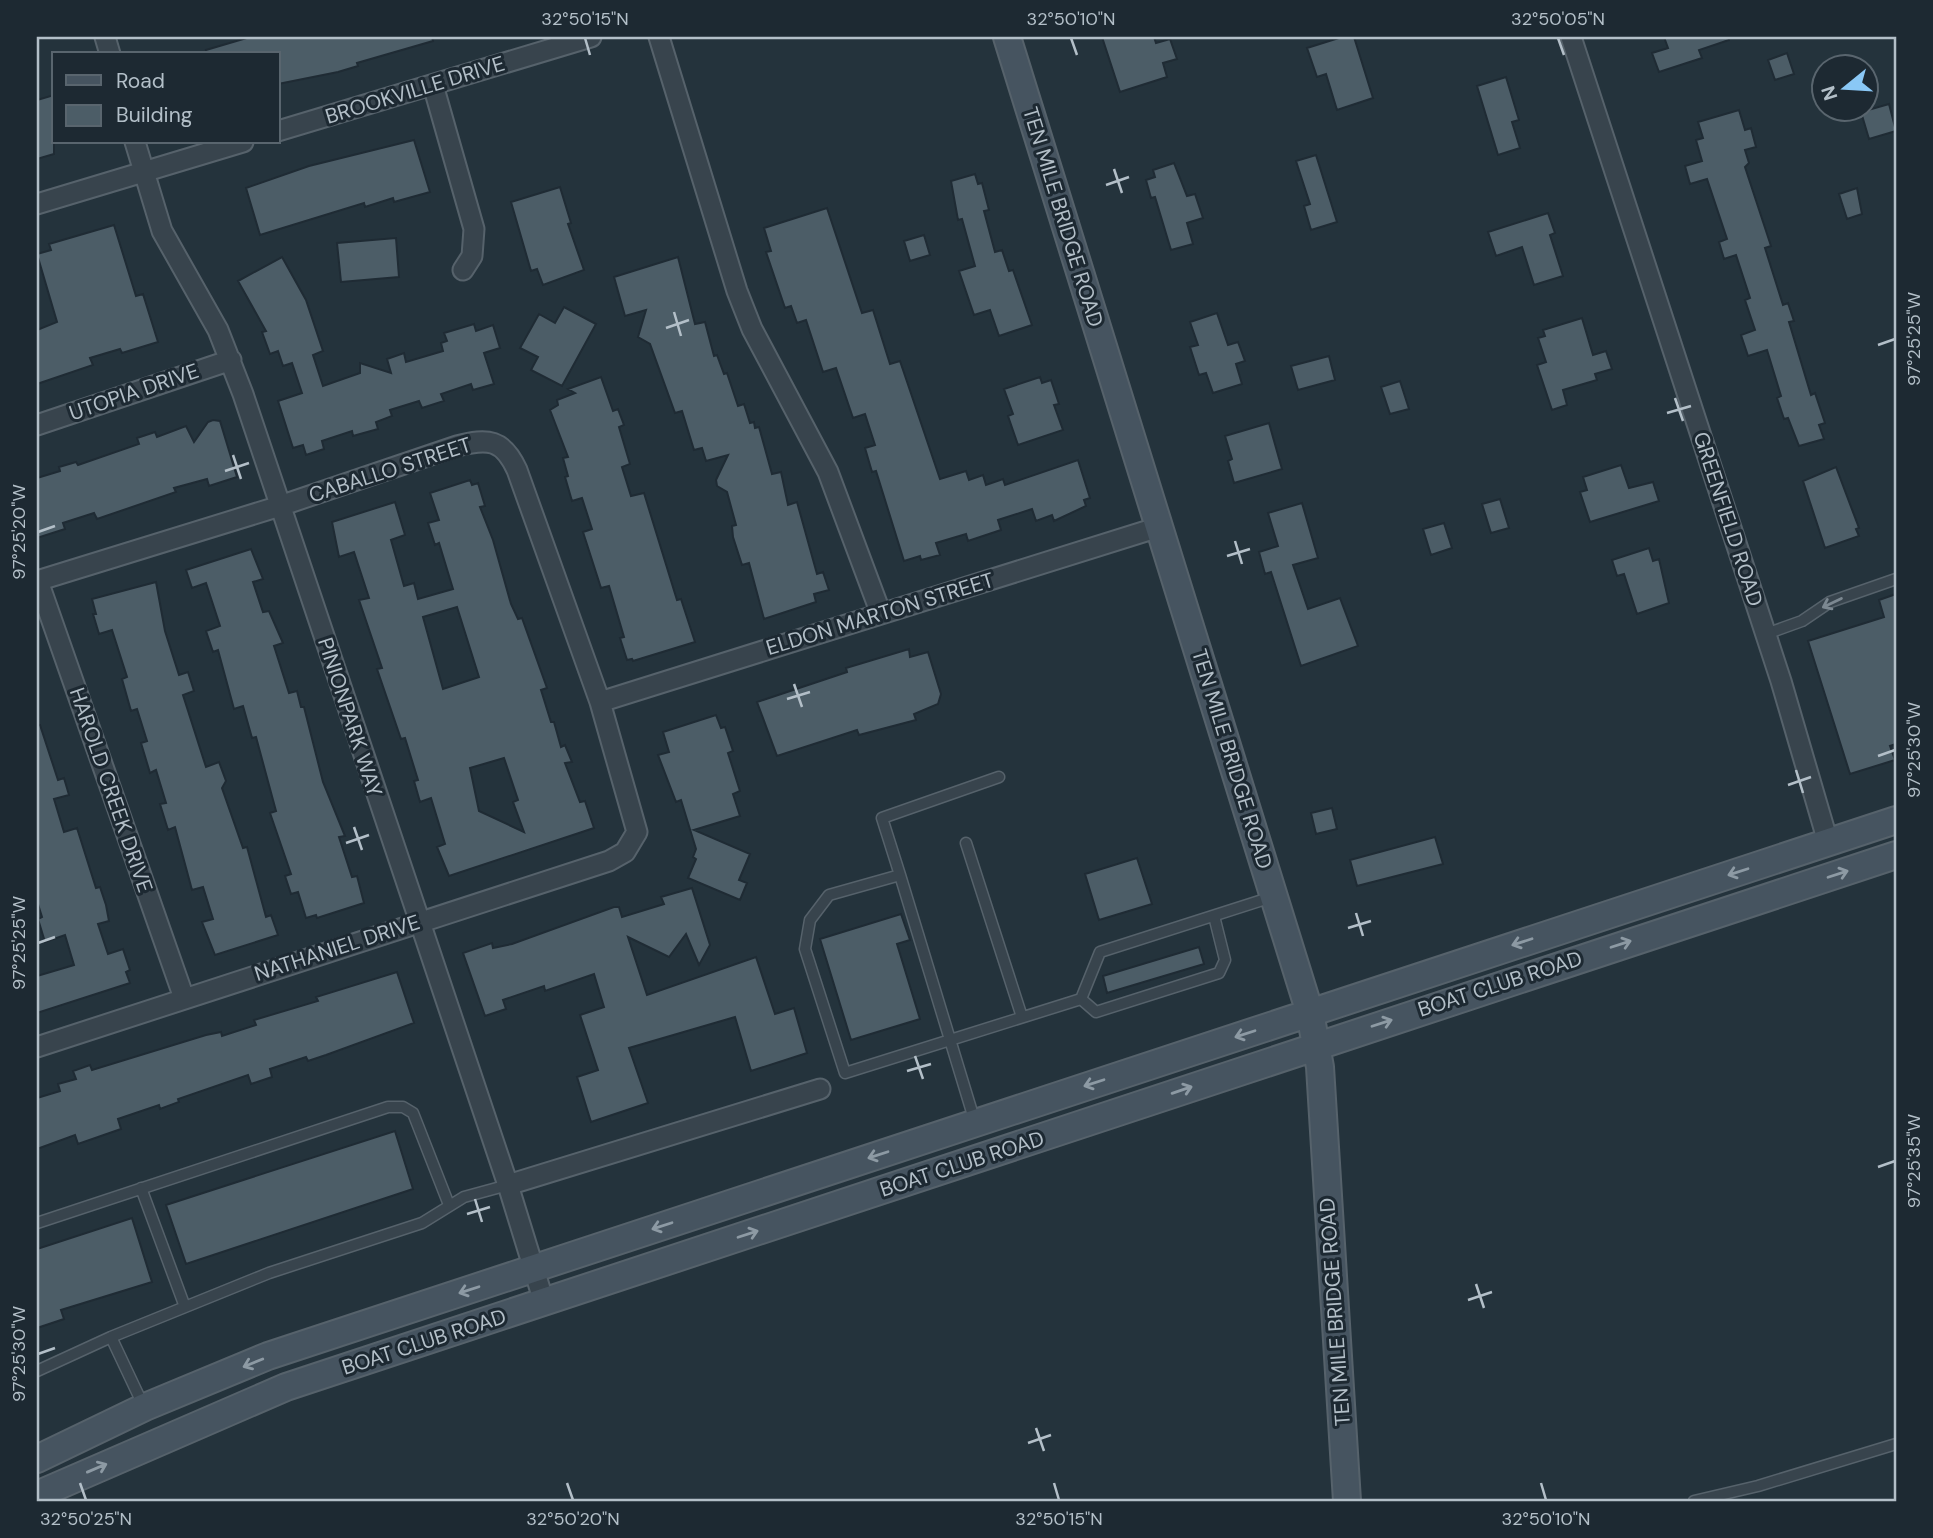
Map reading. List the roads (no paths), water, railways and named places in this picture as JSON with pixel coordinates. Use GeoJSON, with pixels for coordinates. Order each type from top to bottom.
{"type":"FeatureCollection","features":[{"type":"Feature","properties":{"kind":"main road","name":"TEN MILE BRIDGE ROAD"},"geometry":{"type":"LineString","coordinates":[[1007,37],[1310,1013],[1317,1044],[1347,1501]]}},
{"type":"Feature","properties":{"kind":"main road","name":"BOAT CLUB ROAD"},"geometry":{"type":"LineString","coordinates":[[37,1460],[145,1408],[268,1356],[1896,820]]}},
{"type":"Feature","properties":{"kind":"main road","name":"BOAT CLUB ROAD"},"geometry":{"type":"LineString","coordinates":[[37,1495],[286,1387],[984,1158],[1317,1044],[1896,855]]}},
{"type":"Feature","properties":{"kind":"street","name":"BROOKVILLE DRIVE"},"geometry":{"type":"LineString","coordinates":[[280,130],[591,37]]}},
{"type":"Feature","properties":{"kind":"street"},"geometry":{"type":"LineString","coordinates":[[659,37],[737,291],[752,329],[828,472],[881,614]]}},
{"type":"Feature","properties":{"kind":"street","name":"GREENFIELD ROAD"},"geometry":{"type":"LineString","coordinates":[[1571,37],[1766,634],[1828,842]]}},
{"type":"Feature","properties":{"kind":"street"},"geometry":{"type":"LineString","coordinates":[[433,85],[474,229],[472,256],[463,270]]}},
{"type":"Feature","properties":{"kind":"street","name":"PINIONPARK WAY"},"geometry":{"type":"LineString","coordinates":[[136,144],[168,244],[218,330],[231,360],[508,1185],[544,1303]]}},
{"type":"Feature","properties":{"kind":"street"},"geometry":{"type":"LineString","coordinates":[[37,204],[236,144]]}},
{"type":"Feature","properties":{"kind":"street","name":"UTOPIA DRIVE"},"geometry":{"type":"LineString","coordinates":[[37,425],[231,360]]}},
{"type":"Feature","properties":{"kind":"street","name":"CABALLO STREET"},"geometry":{"type":"LineString","coordinates":[[37,581],[280,506],[475,441],[497,444],[510,455],[517,470],[600,702],[633,813],[637,832],[633,843]]}},
{"type":"Feature","properties":{"kind":"street","name":"ELDON MARTON STREET"},"geometry":{"type":"LineString","coordinates":[[600,702],[1159,527]]}},
{"type":"Feature","properties":{"kind":"street","name":"HAROLD CREEK DRIVE"},"geometry":{"type":"LineString","coordinates":[[37,581],[184,999]]}},
{"type":"Feature","properties":{"kind":"street","name":"NATHANIEL DRIVE"},"geometry":{"type":"LineString","coordinates":[[37,1047],[609,861],[625,852],[633,843]]}},
{"type":"Feature","properties":{"kind":"street"},"geometry":{"type":"LineString","coordinates":[[508,1185],[821,1089]]}},
{"type":"Feature","properties":{"kind":"lane"},"geometry":{"type":"LineString","coordinates":[[1766,634],[1802,621],[1830,602],[1896,579]]}},
{"type":"Feature","properties":{"kind":"lane"},"geometry":{"type":"LineString","coordinates":[[975,1123],[882,818],[999,777]]}},
{"type":"Feature","properties":{"kind":"lane"},"geometry":{"type":"LineString","coordinates":[[965,843],[1022,1017]]}},
{"type":"Feature","properties":{"kind":"lane"},"geometry":{"type":"LineString","coordinates":[[900,874],[829,895],[810,920],[804,949],[845,1073],[1081,999]]}},
{"type":"Feature","properties":{"kind":"lane"},"geometry":{"type":"LineString","coordinates":[[1081,999],[1100,952],[1275,896]]}},
{"type":"Feature","properties":{"kind":"lane"},"geometry":{"type":"LineString","coordinates":[[1081,999],[1096,1012],[1219,973],[1225,960],[1214,916]]}},
{"type":"Feature","properties":{"kind":"lane"},"geometry":{"type":"LineString","coordinates":[[37,1223],[388,1107],[403,1107],[413,1113],[449,1205]]}},
{"type":"Feature","properties":{"kind":"lane"},"geometry":{"type":"LineString","coordinates":[[37,1371],[111,1337],[269,1273],[422,1223],[464,1197],[508,1185]]}},
{"type":"Feature","properties":{"kind":"lane"},"geometry":{"type":"LineString","coordinates":[[141,1188],[185,1307]]}},
{"type":"Feature","properties":{"kind":"lane"},"geometry":{"type":"LineString","coordinates":[[111,1337],[145,1408]]}},
{"type":"Feature","properties":{"kind":"lane"},"geometry":{"type":"LineString","coordinates":[[1694,1501],[1758,1486],[1896,1444]]}}]}
